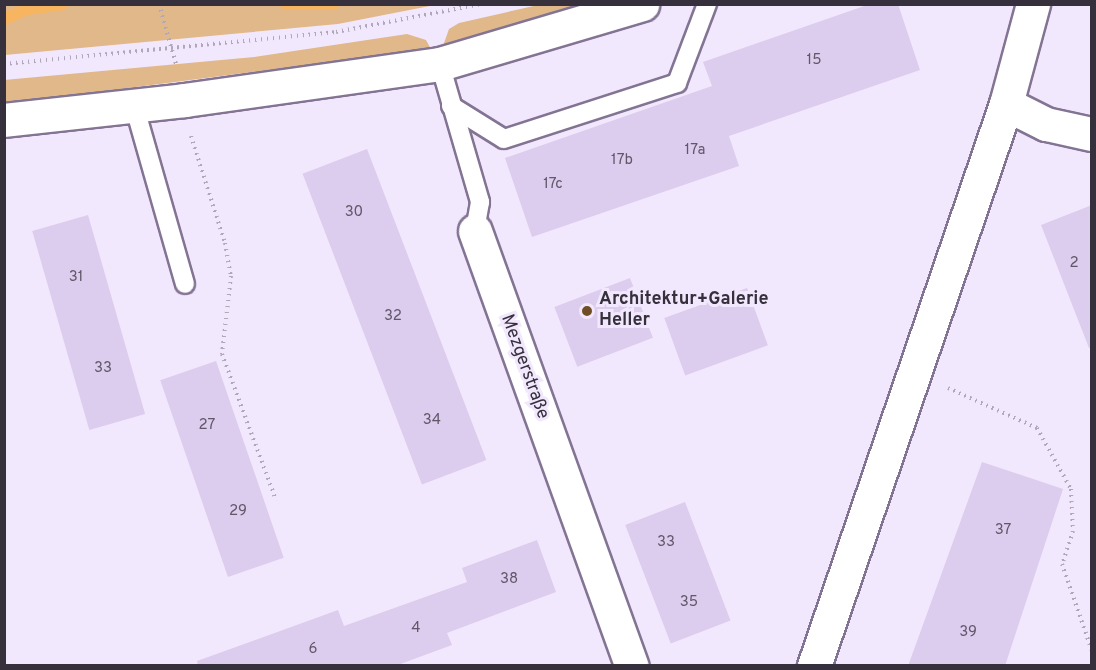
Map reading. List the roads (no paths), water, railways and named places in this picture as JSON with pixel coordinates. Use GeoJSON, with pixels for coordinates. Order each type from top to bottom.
{"type":"FeatureCollection","features":[{"type":"Feature","properties":{"kind":"street"},"geometry":{"type":"LineString","coordinates":[[4,120],[184,100],[440,64],[642,4]]}},
{"type":"Feature","properties":{"kind":"street"},"geometry":{"type":"LineString","coordinates":[[814,666],[1006,104],[1033,4]]}},
{"type":"Feature","properties":{"kind":"street"},"geometry":{"type":"LineString","coordinates":[[1006,104],[1047,124],[1092,134]]}},
{"type":"Feature","properties":{"kind":"street","name":"Mezgerstraße"},"geometry":{"type":"LineString","coordinates":[[475,231],[632,666]]}},
{"type":"Feature","properties":{"kind":"lane"},"geometry":{"type":"LineString","coordinates":[[451,106],[504,139],[677,83],[707,4]]}},
{"type":"Feature","properties":{"kind":"lane","name":"Mezgerstraße"},"geometry":{"type":"LineString","coordinates":[[440,64],[480,202],[475,231]]}},
{"type":"Feature","properties":{"kind":"lane"},"geometry":{"type":"LineString","coordinates":[[134,105],[185,284]]}},
{"type":"Feature","properties":{"kind":"waterway"},"geometry":{"type":"LineString","coordinates":[[4,19],[28,9],[62,4]]}},
{"type":"Feature","properties":{"kind":"waterway"},"geometry":{"type":"LineString","coordinates":[[286,4],[333,4]]}},
{"type":"Feature","properties":{"kind":"place","name":"Architektur+Galerie Heller"},"geometry":{"type":"Point","coordinates":[587,311]}}]}
